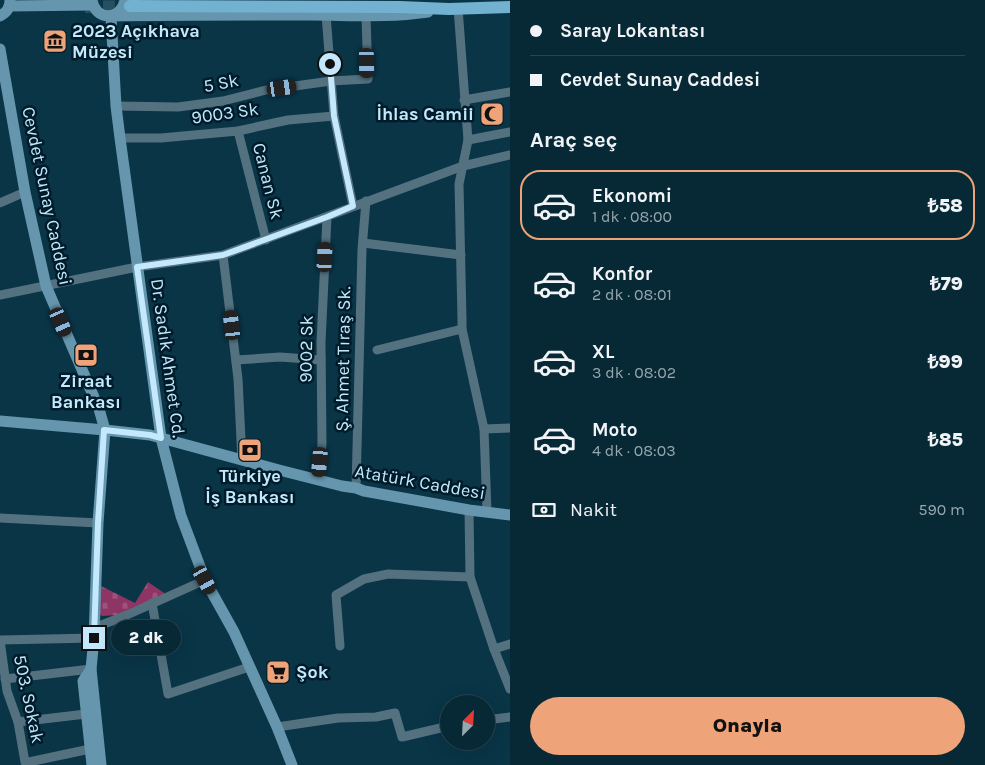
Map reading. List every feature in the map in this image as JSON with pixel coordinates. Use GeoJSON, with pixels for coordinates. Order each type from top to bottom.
{"type":"FeatureCollection","features":[{"type":"Feature","properties":{"kind":"main road"},"geometry":{"type":"LineString","coordinates":[[0,16],[5,14],[10,3],[92,2],[95,9],[100,13],[111,16],[366,16],[403,15],[454,8]]}},
{"type":"Feature","properties":{"kind":"main road"},"geometry":{"type":"LineString","coordinates":[[111,16],[120,11],[127,3],[454,8],[510,7]]}},
{"type":"Feature","properties":{"kind":"main road","name":"Dr. Sadık Ahmet Cd."},"geometry":{"type":"LineString","coordinates":[[111,16],[116,106],[161,438],[181,516],[205,580],[234,632],[292,765]]}},
{"type":"Feature","properties":{"kind":"main road","name":"Cevdet Sunay Caddesi"},"geometry":{"type":"LineString","coordinates":[[0,49],[24,192],[46,286],[99,409],[104,430],[91,669]]}},
{"type":"Feature","properties":{"kind":"main road","name":"Atatürk Caddesi"},"geometry":{"type":"LineString","coordinates":[[0,421],[150,435],[364,491],[469,510],[510,515]]}},
{"type":"Feature","properties":{"kind":"main road"},"geometry":{"type":"LineString","coordinates":[[91,669],[83,681],[92,765]]}},
{"type":"Feature","properties":{"kind":"main road"},"geometry":{"type":"LineString","coordinates":[[91,669],[101,765]]}},
{"type":"Feature","properties":{"kind":"street"},"geometry":{"type":"LineString","coordinates":[[454,8],[468,140],[459,184],[462,329],[484,430],[487,512]]}},
{"type":"Feature","properties":{"kind":"street"},"geometry":{"type":"LineString","coordinates":[[326,15],[334,116],[353,206]]}},
{"type":"Feature","properties":{"kind":"street","name":"5 Sk"},"geometry":{"type":"LineString","coordinates":[[116,106],[178,107],[223,101],[266,90],[331,81],[368,79],[366,16]]}},
{"type":"Feature","properties":{"kind":"street"},"geometry":{"type":"LineString","coordinates":[[464,100],[510,92]]}},
{"type":"Feature","properties":{"kind":"street","name":"9003 Sk"},"geometry":{"type":"LineString","coordinates":[[120,138],[160,138],[238,131],[288,120],[334,116]]}},
{"type":"Feature","properties":{"kind":"street","name":"Canan Sk"},"geometry":{"type":"LineString","coordinates":[[238,131],[266,240]]}},
{"type":"Feature","properties":{"kind":"street"},"geometry":{"type":"LineString","coordinates":[[468,140],[510,132]]}},
{"type":"Feature","properties":{"kind":"street"},"geometry":{"type":"LineString","coordinates":[[0,295],[137,267],[223,255],[463,166],[510,156]]}},
{"type":"Feature","properties":{"kind":"street"},"geometry":{"type":"LineString","coordinates":[[0,203],[24,192]]}},
{"type":"Feature","properties":{"kind":"street","name":"Ş. Ahmet Tıraş Sk."},"geometry":{"type":"LineString","coordinates":[[356,488],[362,243],[366,201]]}},
{"type":"Feature","properties":{"kind":"street","name":"9002 Sk"},"geometry":{"type":"LineString","coordinates":[[319,480],[322,443],[321,360],[327,217]]}},
{"type":"Feature","properties":{"kind":"street"},"geometry":{"type":"LineString","coordinates":[[362,243],[460,255]]}},
{"type":"Feature","properties":{"kind":"street"},"geometry":{"type":"LineString","coordinates":[[223,255],[238,379],[242,460]]}},
{"type":"Feature","properties":{"kind":"street"},"geometry":{"type":"LineString","coordinates":[[377,350],[462,329]]}},
{"type":"Feature","properties":{"kind":"street"},"geometry":{"type":"LineString","coordinates":[[236,360],[280,357],[321,360]]}},
{"type":"Feature","properties":{"kind":"street"},"geometry":{"type":"LineString","coordinates":[[484,430],[510,428]]}},
{"type":"Feature","properties":{"kind":"street"},"geometry":{"type":"LineString","coordinates":[[469,510],[470,577],[494,649],[510,689]]}},
{"type":"Feature","properties":{"kind":"street"},"geometry":{"type":"LineString","coordinates":[[0,518],[98,523]]}},
{"type":"Feature","properties":{"kind":"street"},"geometry":{"type":"LineString","coordinates":[[340,646],[336,595],[364,579],[388,574],[470,577]]}},
{"type":"Feature","properties":{"kind":"street","name":"503. Sokak"},"geometry":{"type":"LineString","coordinates":[[90,749],[25,762],[18,722],[7,691],[0,640],[94,633],[128,615],[205,580]]}},
{"type":"Feature","properties":{"kind":"street"},"geometry":{"type":"LineString","coordinates":[[152,604],[168,694],[249,667]]}},
{"type":"Feature","properties":{"kind":"street"},"geometry":{"type":"LineString","coordinates":[[0,635],[0,640]]}},
{"type":"Feature","properties":{"kind":"street"},"geometry":{"type":"LineString","coordinates":[[494,649],[510,644]]}},
{"type":"Feature","properties":{"kind":"street"},"geometry":{"type":"LineString","coordinates":[[5,680],[91,669]]}},
{"type":"Feature","properties":{"kind":"street"},"geometry":{"type":"LineString","coordinates":[[277,727],[338,718],[376,717],[395,713],[402,737],[440,728]]}},
{"type":"Feature","properties":{"kind":"street"},"geometry":{"type":"LineString","coordinates":[[18,722],[86,714]]}},
{"type":"Feature","properties":{"kind":"street"},"geometry":{"type":"LineString","coordinates":[[495,719],[510,717]]}},
{"type":"Feature","properties":{"kind":"green space"},"geometry":{"type":"Polygon","coordinates":[[[148,582],[167,595],[119,615],[102,616],[97,612],[99,585],[135,603],[148,582]]]}},
{"type":"Feature","properties":{"kind":"tunnel"},"geometry":{"type":"LineString","coordinates":[[85,7],[130,6]]}},
{"type":"Feature","properties":{"kind":"place","name":"2023 Açıkhava Müzesi"},"geometry":{"type":"Point","coordinates":[55,41]}},
{"type":"Feature","properties":{"kind":"place","name":"İhlas Camii"},"geometry":{"type":"Point","coordinates":[492,114]}},
{"type":"Feature","properties":{"kind":"place","name":"Ziraat Bankası"},"geometry":{"type":"Point","coordinates":[86,355]}},
{"type":"Feature","properties":{"kind":"place","name":"Türkiye İş Bankası"},"geometry":{"type":"Point","coordinates":[250,450]}},
{"type":"Feature","properties":{"kind":"place","name":"Şok"},"geometry":{"type":"Point","coordinates":[278,672]}},
{"type":"Feature","properties":{"kind":"route"},"geometry":{"type":"LineString","coordinates":[[94,638],[98,523],[104,430],[161,438],[137,267],[223,255],[353,206],[334,116],[330,64]]}}]}
